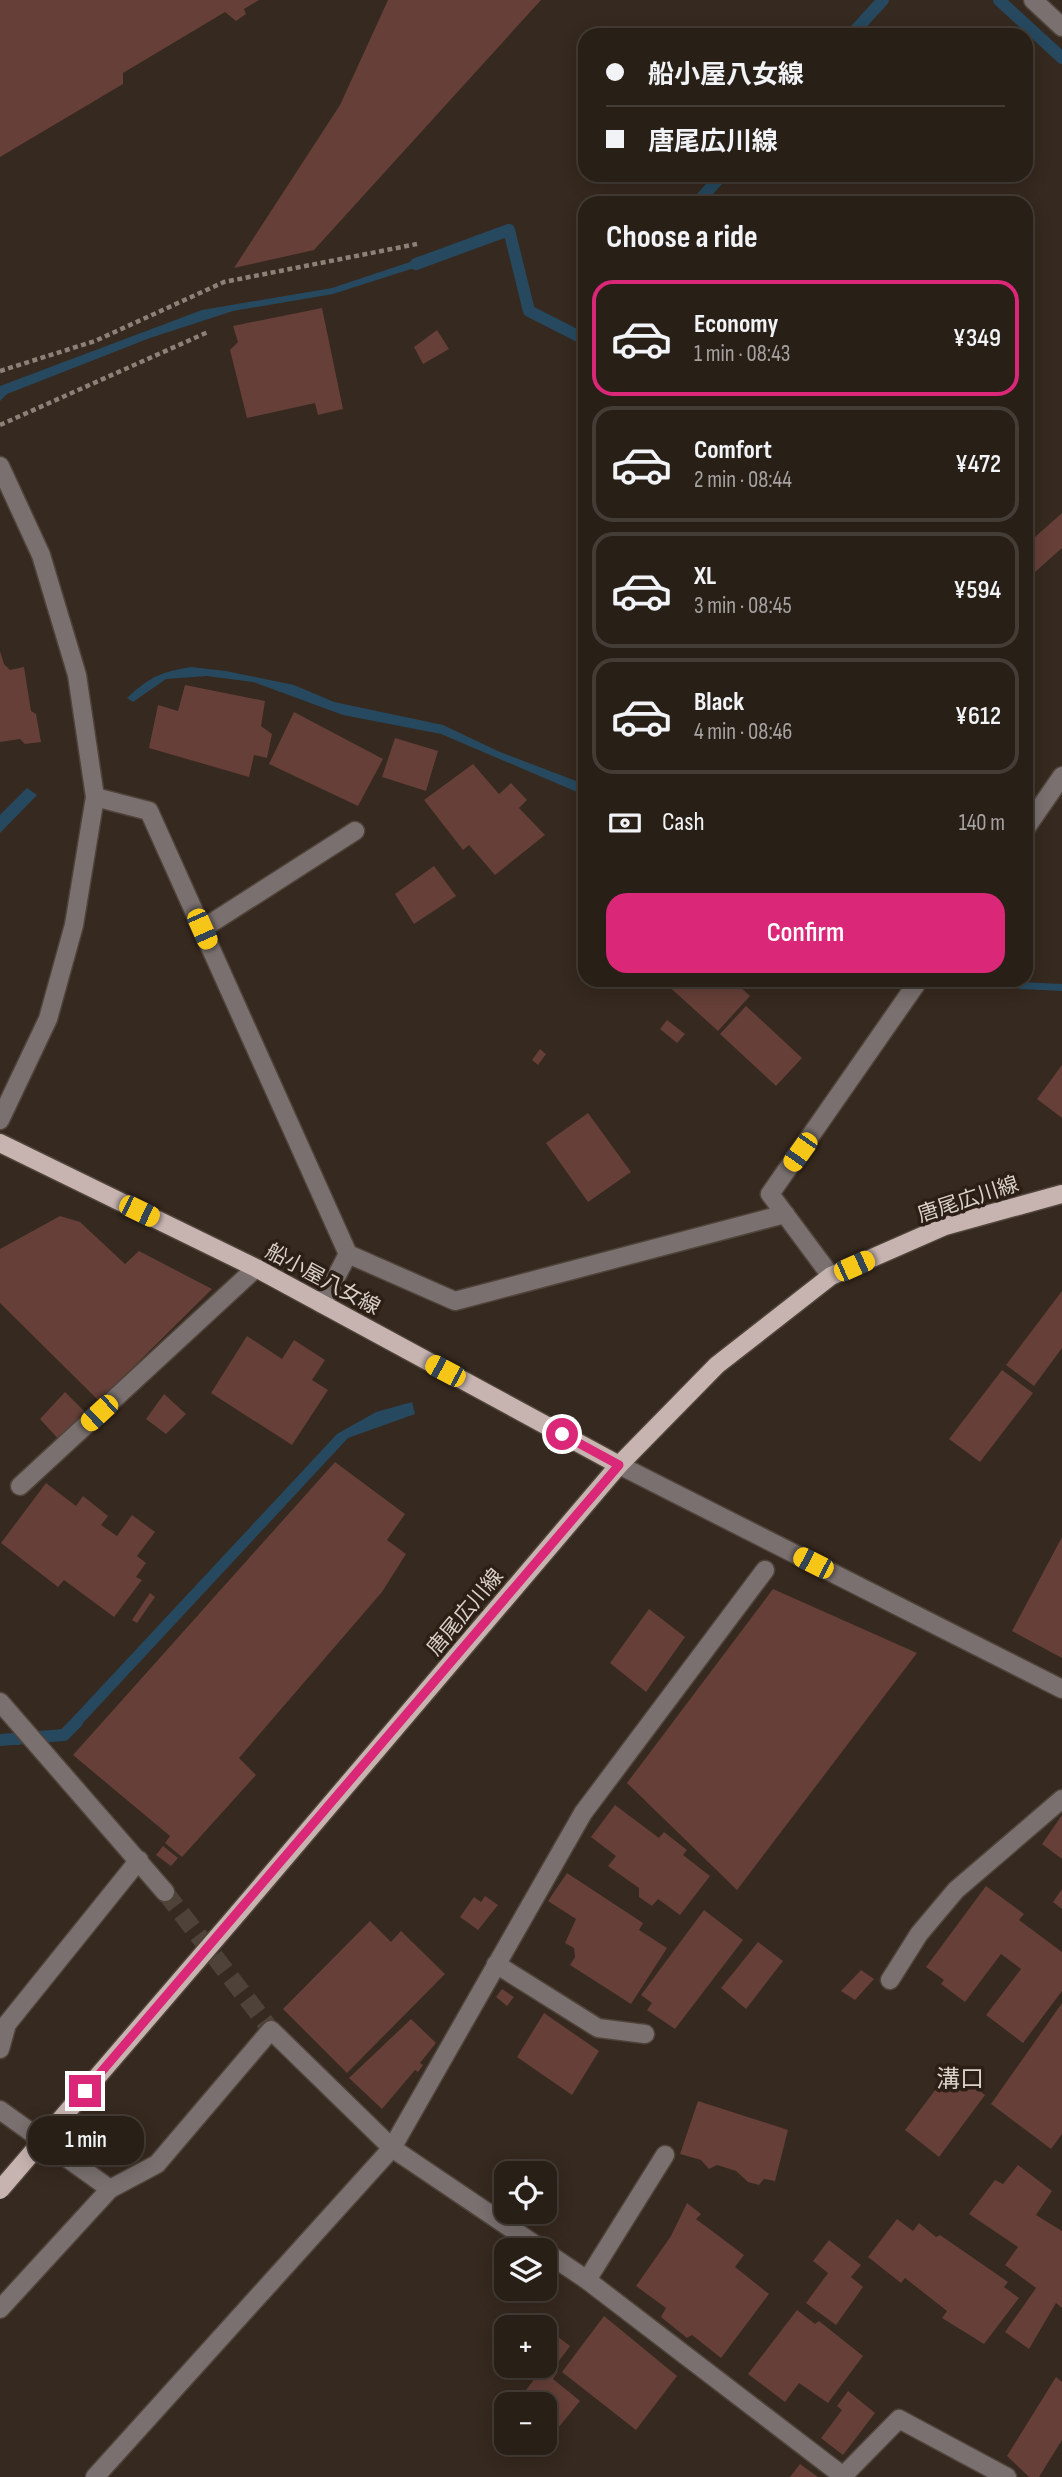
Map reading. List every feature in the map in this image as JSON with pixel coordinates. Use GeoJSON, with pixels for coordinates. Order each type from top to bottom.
{"type":"FeatureCollection","features":[{"type":"Feature","properties":{"kind":"main road","name":"船小屋八女線"},"geometry":{"type":"LineString","coordinates":[[0,1143],[256,1268],[619,1465]]}},
{"type":"Feature","properties":{"kind":"main road","name":"唐尾広川線"},"geometry":{"type":"LineString","coordinates":[[0,2190],[619,1465],[717,1365],[831,1276],[945,1226],[1062,1194]]}},
{"type":"Feature","properties":{"kind":"street"},"geometry":{"type":"LineString","coordinates":[[1032,0],[1062,27]]}},
{"type":"Feature","properties":{"kind":"street"},"geometry":{"type":"LineString","coordinates":[[0,466],[41,555],[73,662],[95,797],[74,925],[48,1019],[0,1120]]}},
{"type":"Feature","properties":{"kind":"street"},"geometry":{"type":"LineString","coordinates":[[1033,818],[1062,776]]}},
{"type":"Feature","properties":{"kind":"street"},"geometry":{"type":"LineString","coordinates":[[95,797],[149,811],[348,1254],[455,1301],[785,1214]]}},
{"type":"Feature","properties":{"kind":"street"},"geometry":{"type":"LineString","coordinates":[[202,929],[355,831]]}},
{"type":"Feature","properties":{"kind":"street"},"geometry":{"type":"LineString","coordinates":[[831,1276],[770,1195],[914,987]]}},
{"type":"Feature","properties":{"kind":"street"},"geometry":{"type":"LineString","coordinates":[[322,1304],[348,1254]]}},
{"type":"Feature","properties":{"kind":"street"},"geometry":{"type":"LineString","coordinates":[[20,1486],[256,1268]]}},
{"type":"Feature","properties":{"kind":"street"},"geometry":{"type":"LineString","coordinates":[[619,1465],[1062,1689]]}},
{"type":"Feature","properties":{"kind":"street"},"geometry":{"type":"LineString","coordinates":[[94,2477],[392,2148],[583,1813],[765,1570]]}},
{"type":"Feature","properties":{"kind":"street"},"geometry":{"type":"LineString","coordinates":[[0,1702],[165,1892]]}},
{"type":"Feature","properties":{"kind":"street"},"geometry":{"type":"LineString","coordinates":[[890,1980],[919,1934],[956,1890],[1062,1799]]}},
{"type":"Feature","properties":{"kind":"street"},"geometry":{"type":"LineString","coordinates":[[0,2049],[7,2024],[139,1860]]}},
{"type":"Feature","properties":{"kind":"street"},"geometry":{"type":"LineString","coordinates":[[496,1964],[598,2028],[645,2034]]}},
{"type":"Feature","properties":{"kind":"street"},"geometry":{"type":"LineString","coordinates":[[0,2309],[110,2189],[157,2164],[271,2030],[392,2148],[525,2238]]}},
{"type":"Feature","properties":{"kind":"street"},"geometry":{"type":"LineString","coordinates":[[0,2110],[110,2189]]}},
{"type":"Feature","properties":{"kind":"street"},"geometry":{"type":"LineString","coordinates":[[587,2280],[665,2155]]}},
{"type":"Feature","properties":{"kind":"street"},"geometry":{"type":"LineString","coordinates":[[557,2260],[843,2476],[899,2419],[1007,2477]]}},
{"type":"Feature","properties":{"kind":"path"},"geometry":{"type":"LineString","coordinates":[[0,371],[95,341],[224,282],[417,244]]}},
{"type":"Feature","properties":{"kind":"path"},"geometry":{"type":"LineString","coordinates":[[0,425],[208,332]]}},
{"type":"Feature","properties":{"kind":"water"},"geometry":{"type":"Polygon","coordinates":[[[425,257],[431,259],[430,263],[333,294],[233,311],[150,338],[7,394],[0,401],[0,386],[202,310],[332,288],[425,257]]]}},
{"type":"Feature","properties":{"kind":"water"},"geometry":{"type":"Polygon","coordinates":[[[191,667],[226,671],[294,685],[334,702],[443,725],[500,752],[578,782],[578,792],[441,734],[343,715],[253,682],[207,676],[166,679],[133,702],[127,698],[142,685],[171,671],[191,667]]]}},
{"type":"Feature","properties":{"kind":"water"},"geometry":{"type":"Polygon","coordinates":[[[27,788],[37,795],[0,833],[0,815],[27,788]]]}},
{"type":"Feature","properties":{"kind":"water"},"geometry":{"type":"Polygon","coordinates":[[[1033,983],[1062,984],[1062,991],[1011,987],[1033,987],[1033,983]]]}},
{"type":"Feature","properties":{"kind":"water"},"geometry":{"type":"Polygon","coordinates":[[[412,1402],[415,1414],[348,1438],[69,1738],[61,1730],[337,1434],[376,1412],[412,1402]]]}},
{"type":"Feature","properties":{"kind":"water"},"geometry":{"type":"Polygon","coordinates":[[[19,1734],[19,1745],[0,1745],[0,1735],[19,1734]]]}},
{"type":"Feature","properties":{"kind":"building"},"geometry":{"type":"Polygon","coordinates":[[[0,0],[259,0],[244,9],[246,14],[236,21],[225,12],[123,73],[123,84],[0,157],[0,0]]]}},
{"type":"Feature","properties":{"kind":"building"},"geometry":{"type":"Polygon","coordinates":[[[388,0],[541,0],[314,250],[234,268],[340,105],[388,0]]]}},
{"type":"Feature","properties":{"kind":"building"},"geometry":{"type":"Polygon","coordinates":[[[322,308],[343,409],[318,415],[315,403],[247,418],[230,350],[238,342],[233,326],[322,308]]]}},
{"type":"Feature","properties":{"kind":"building"},"geometry":{"type":"Polygon","coordinates":[[[437,330],[449,349],[423,364],[414,347],[437,330]]]}},
{"type":"Feature","properties":{"kind":"building"},"geometry":{"type":"Polygon","coordinates":[[[1062,513],[1062,548],[1033,574],[1033,539],[1062,513]]]}},
{"type":"Feature","properties":{"kind":"building"},"geometry":{"type":"Polygon","coordinates":[[[0,651],[4,664],[10,670],[24,667],[31,711],[36,714],[41,742],[25,744],[20,739],[0,742],[0,651]]]}},
{"type":"Feature","properties":{"kind":"building"},"geometry":{"type":"Polygon","coordinates":[[[185,685],[265,701],[261,726],[272,734],[267,758],[254,755],[249,777],[149,748],[158,705],[178,711],[185,685]]]}},
{"type":"Feature","properties":{"kind":"building"},"geometry":{"type":"Polygon","coordinates":[[[294,712],[383,759],[358,806],[269,764],[294,712]]]}},
{"type":"Feature","properties":{"kind":"building"},"geometry":{"type":"Polygon","coordinates":[[[395,738],[438,751],[426,791],[382,777],[395,738]]]}},
{"type":"Feature","properties":{"kind":"building"},"geometry":{"type":"Polygon","coordinates":[[[473,764],[499,794],[511,783],[527,800],[519,808],[545,835],[495,875],[469,845],[463,850],[424,800],[473,764]]]}},
{"type":"Feature","properties":{"kind":"building"},"geometry":{"type":"Polygon","coordinates":[[[434,866],[456,896],[414,924],[395,894],[434,866]]]}},
{"type":"Feature","properties":{"kind":"building"},"geometry":{"type":"Polygon","coordinates":[[[670,987],[740,987],[750,996],[718,1031],[670,987]]]}},
{"type":"Feature","properties":{"kind":"building"},"geometry":{"type":"Polygon","coordinates":[[[746,1006],[802,1058],[776,1086],[720,1034],[746,1006]]]}},
{"type":"Feature","properties":{"kind":"building"},"geometry":{"type":"Polygon","coordinates":[[[667,1020],[685,1034],[677,1043],[660,1029],[667,1020]]]}},
{"type":"Feature","properties":{"kind":"building"},"geometry":{"type":"Polygon","coordinates":[[[540,1049],[546,1054],[538,1065],[532,1060],[540,1049]]]}},
{"type":"Feature","properties":{"kind":"building"},"geometry":{"type":"Polygon","coordinates":[[[1062,1065],[1062,1118],[1037,1099],[1062,1065]]]}},
{"type":"Feature","properties":{"kind":"building"},"geometry":{"type":"Polygon","coordinates":[[[588,1113],[631,1172],[588,1202],[546,1143],[588,1113]]]}},
{"type":"Feature","properties":{"kind":"building"},"geometry":{"type":"Polygon","coordinates":[[[60,1216],[80,1222],[125,1264],[139,1251],[212,1289],[99,1401],[0,1303],[0,1249],[60,1216]]]}},
{"type":"Feature","properties":{"kind":"building"},"geometry":{"type":"Polygon","coordinates":[[[1062,1291],[1062,1348],[1034,1386],[1006,1365],[1062,1291]]]}},
{"type":"Feature","properties":{"kind":"building"},"geometry":{"type":"Polygon","coordinates":[[[247,1336],[282,1359],[294,1340],[325,1360],[312,1380],[328,1390],[292,1445],[211,1393],[247,1336]]]}},
{"type":"Feature","properties":{"kind":"building"},"geometry":{"type":"Polygon","coordinates":[[[1002,1370],[1033,1393],[980,1462],[949,1439],[1002,1370]]]}},
{"type":"Feature","properties":{"kind":"building"},"geometry":{"type":"Polygon","coordinates":[[[65,1392],[89,1416],[61,1442],[40,1419],[65,1392]]]}},
{"type":"Feature","properties":{"kind":"building"},"geometry":{"type":"Polygon","coordinates":[[[164,1394],[186,1414],[166,1434],[146,1419],[164,1394]]]}},
{"type":"Feature","properties":{"kind":"building"},"geometry":{"type":"Polygon","coordinates":[[[335,1462],[405,1514],[387,1540],[406,1554],[382,1592],[239,1758],[256,1775],[182,1857],[165,1843],[170,1836],[73,1755],[335,1462]]]}},
{"type":"Feature","properties":{"kind":"building"},"geometry":{"type":"Polygon","coordinates":[[[46,1483],[76,1506],[83,1496],[108,1516],[101,1525],[117,1536],[132,1515],[155,1532],[137,1556],[146,1563],[136,1577],[142,1580],[114,1617],[64,1580],[58,1587],[1,1543],[46,1483]]]}},
{"type":"Feature","properties":{"kind":"building"},"geometry":{"type":"Polygon","coordinates":[[[1062,1537],[1062,1658],[1012,1631],[1062,1537]]]}},
{"type":"Feature","properties":{"kind":"building"},"geometry":{"type":"Polygon","coordinates":[[[773,1589],[917,1653],[737,1890],[627,1783],[773,1589]]]}},
{"type":"Feature","properties":{"kind":"building"},"geometry":{"type":"Polygon","coordinates":[[[150,1593],[155,1597],[137,1623],[132,1620],[150,1593]]]}},
{"type":"Feature","properties":{"kind":"building"},"geometry":{"type":"Polygon","coordinates":[[[649,1609],[685,1637],[646,1692],[610,1663],[649,1609]]]}},
{"type":"Feature","properties":{"kind":"building"},"geometry":{"type":"Polygon","coordinates":[[[615,1805],[659,1838],[664,1832],[687,1850],[683,1855],[710,1876],[680,1915],[658,1899],[652,1906],[639,1897],[639,1888],[608,1866],[616,1856],[591,1837],[615,1805]]]}},
{"type":"Feature","properties":{"kind":"building"},"geometry":{"type":"Polygon","coordinates":[[[1062,1815],[1062,1859],[1042,1844],[1062,1815]]]}},
{"type":"Feature","properties":{"kind":"building"},"geometry":{"type":"Polygon","coordinates":[[[163,1846],[178,1858],[171,1866],[156,1855],[163,1846]]]}},
{"type":"Feature","properties":{"kind":"building"},"geometry":{"type":"Polygon","coordinates":[[[567,1873],[643,1923],[639,1930],[667,1948],[631,2004],[570,1965],[575,1957],[574,1948],[565,1943],[576,1919],[548,1901],[567,1873]]]}},
{"type":"Feature","properties":{"kind":"building"},"geometry":{"type":"Polygon","coordinates":[[[986,1886],[1024,1914],[1019,1920],[1062,1952],[1062,1991],[1023,2043],[986,2015],[1021,1969],[1001,1954],[965,2002],[941,1984],[944,1980],[926,1967],[986,1886]]]}},
{"type":"Feature","properties":{"kind":"building"},"geometry":{"type":"Polygon","coordinates":[[[1062,1889],[1062,1909],[1053,1902],[1062,1889]]]}},
{"type":"Feature","properties":{"kind":"building"},"geometry":{"type":"Polygon","coordinates":[[[485,1896],[498,1905],[478,1930],[460,1917],[474,1897],[481,1902],[485,1896]]]}},
{"type":"Feature","properties":{"kind":"building"},"geometry":{"type":"Polygon","coordinates":[[[704,1910],[743,1940],[675,2029],[647,2010],[652,2003],[641,1995],[704,1910]]]}},
{"type":"Feature","properties":{"kind":"building"},"geometry":{"type":"Polygon","coordinates":[[[370,1921],[391,1942],[401,1931],[445,1974],[347,2073],[283,2009],[370,1921]]]}},
{"type":"Feature","properties":{"kind":"building"},"geometry":{"type":"Polygon","coordinates":[[[758,1942],[783,1961],[746,2009],[721,1988],[758,1942]]]}},
{"type":"Feature","properties":{"kind":"building"},"geometry":{"type":"Polygon","coordinates":[[[861,1970],[874,1979],[855,2000],[841,1991],[861,1970]]]}},
{"type":"Feature","properties":{"kind":"building"},"geometry":{"type":"Polygon","coordinates":[[[502,1989],[514,1997],[507,2006],[496,1997],[502,1989]]]}},
{"type":"Feature","properties":{"kind":"building"},"geometry":{"type":"Polygon","coordinates":[[[1062,2003],[1062,2134],[1051,2149],[991,2104],[1062,2003]]]}},
{"type":"Feature","properties":{"kind":"building"},"geometry":{"type":"Polygon","coordinates":[[[544,2013],[599,2051],[572,2095],[517,2057],[544,2013]]]}},
{"type":"Feature","properties":{"kind":"building"},"geometry":{"type":"Polygon","coordinates":[[[411,2019],[436,2043],[420,2063],[423,2065],[418,2072],[415,2070],[382,2109],[349,2078],[411,2019]]]}},
{"type":"Feature","properties":{"kind":"building"},"geometry":{"type":"Polygon","coordinates":[[[951,2069],[985,2095],[939,2157],[905,2130],[951,2069]]]}},
{"type":"Feature","properties":{"kind":"building"},"geometry":{"type":"Polygon","coordinates":[[[698,2101],[788,2130],[775,2181],[764,2179],[759,2185],[748,2182],[736,2171],[717,2165],[709,2169],[701,2160],[680,2154],[698,2101]]]}},
{"type":"Feature","properties":{"kind":"building"},"geometry":{"type":"Polygon","coordinates":[[[1018,2165],[1052,2191],[1036,2215],[1062,2231],[1062,2308],[1056,2303],[1029,2349],[1005,2332],[1036,2288],[1005,2265],[1018,2247],[969,2214],[995,2180],[1003,2184],[1018,2165]]]}},
{"type":"Feature","properties":{"kind":"building"},"geometry":{"type":"Polygon","coordinates":[[[687,2203],[701,2214],[696,2219],[744,2255],[735,2267],[769,2294],[721,2358],[692,2335],[687,2338],[661,2317],[666,2308],[636,2286],[671,2236],[687,2203]]]}},
{"type":"Feature","properties":{"kind":"building"},"geometry":{"type":"Polygon","coordinates":[[[897,2219],[913,2231],[919,2223],[936,2237],[940,2235],[1008,2282],[1004,2287],[1019,2298],[984,2344],[942,2318],[947,2311],[905,2278],[901,2283],[868,2257],[897,2219]]]}},
{"type":"Feature","properties":{"kind":"building"},"geometry":{"type":"Polygon","coordinates":[[[829,2240],[861,2265],[851,2277],[863,2287],[836,2325],[806,2303],[828,2273],[813,2261],[829,2240]]]}},
{"type":"Feature","properties":{"kind":"building"},"geometry":{"type":"Polygon","coordinates":[[[797,2310],[815,2324],[819,2321],[863,2356],[828,2403],[799,2383],[785,2402],[748,2374],[797,2310]]]}},
{"type":"Feature","properties":{"kind":"building"},"geometry":{"type":"Polygon","coordinates":[[[604,2316],[677,2376],[636,2430],[562,2372],[604,2316]]]}},
{"type":"Feature","properties":{"kind":"building"},"geometry":{"type":"Polygon","coordinates":[[[557,2336],[570,2346],[559,2361],[557,2359],[557,2336]]]}},
{"type":"Feature","properties":{"kind":"building"},"geometry":{"type":"Polygon","coordinates":[[[1056,2377],[1062,2382],[1062,2440],[1039,2477],[1029,2477],[1007,2456],[1056,2377]]]}},
{"type":"Feature","properties":{"kind":"building"},"geometry":{"type":"Polygon","coordinates":[[[535,2378],[554,2378],[580,2401],[557,2429],[557,2392],[524,2392],[535,2378]]]}},
{"type":"Feature","properties":{"kind":"building"},"geometry":{"type":"Polygon","coordinates":[[[848,2391],[875,2413],[843,2455],[821,2438],[842,2410],[837,2406],[848,2391]]]}},
{"type":"Feature","properties":{"kind":"building"},"geometry":{"type":"Polygon","coordinates":[[[800,2464],[818,2477],[790,2477],[800,2464]]]}},
{"type":"Feature","properties":{"kind":"waterway"},"geometry":{"type":"LineString","coordinates":[[857,28],[883,0]]}},
{"type":"Feature","properties":{"kind":"waterway"},"geometry":{"type":"LineString","coordinates":[[999,0],[1029,28]]}},
{"type":"Feature","properties":{"kind":"waterway"},"geometry":{"type":"LineString","coordinates":[[1033,31],[1062,58]]}},
{"type":"Feature","properties":{"kind":"waterway"},"geometry":{"type":"LineString","coordinates":[[703,196],[716,182]]}},
{"type":"Feature","properties":{"kind":"waterway"},"geometry":{"type":"LineString","coordinates":[[416,264],[509,230],[529,311],[578,336]]}},
{"type":"Feature","properties":{"kind":"waterway"},"geometry":{"type":"LineString","coordinates":[[0,1740],[64,1735],[77,1722]]}},
{"type":"Feature","properties":{"kind":"tunnel"},"geometry":{"type":"LineString","coordinates":[[165,1892],[271,2030]]}},
{"type":"Feature","properties":{"kind":"district","name":"溝口"},"geometry":{"type":"Point","coordinates":[960,2079]}},
{"type":"Feature","properties":{"kind":"route"},"geometry":{"type":"LineString","coordinates":[[85,2091],[619,1465],[562,1434]]}}]}
